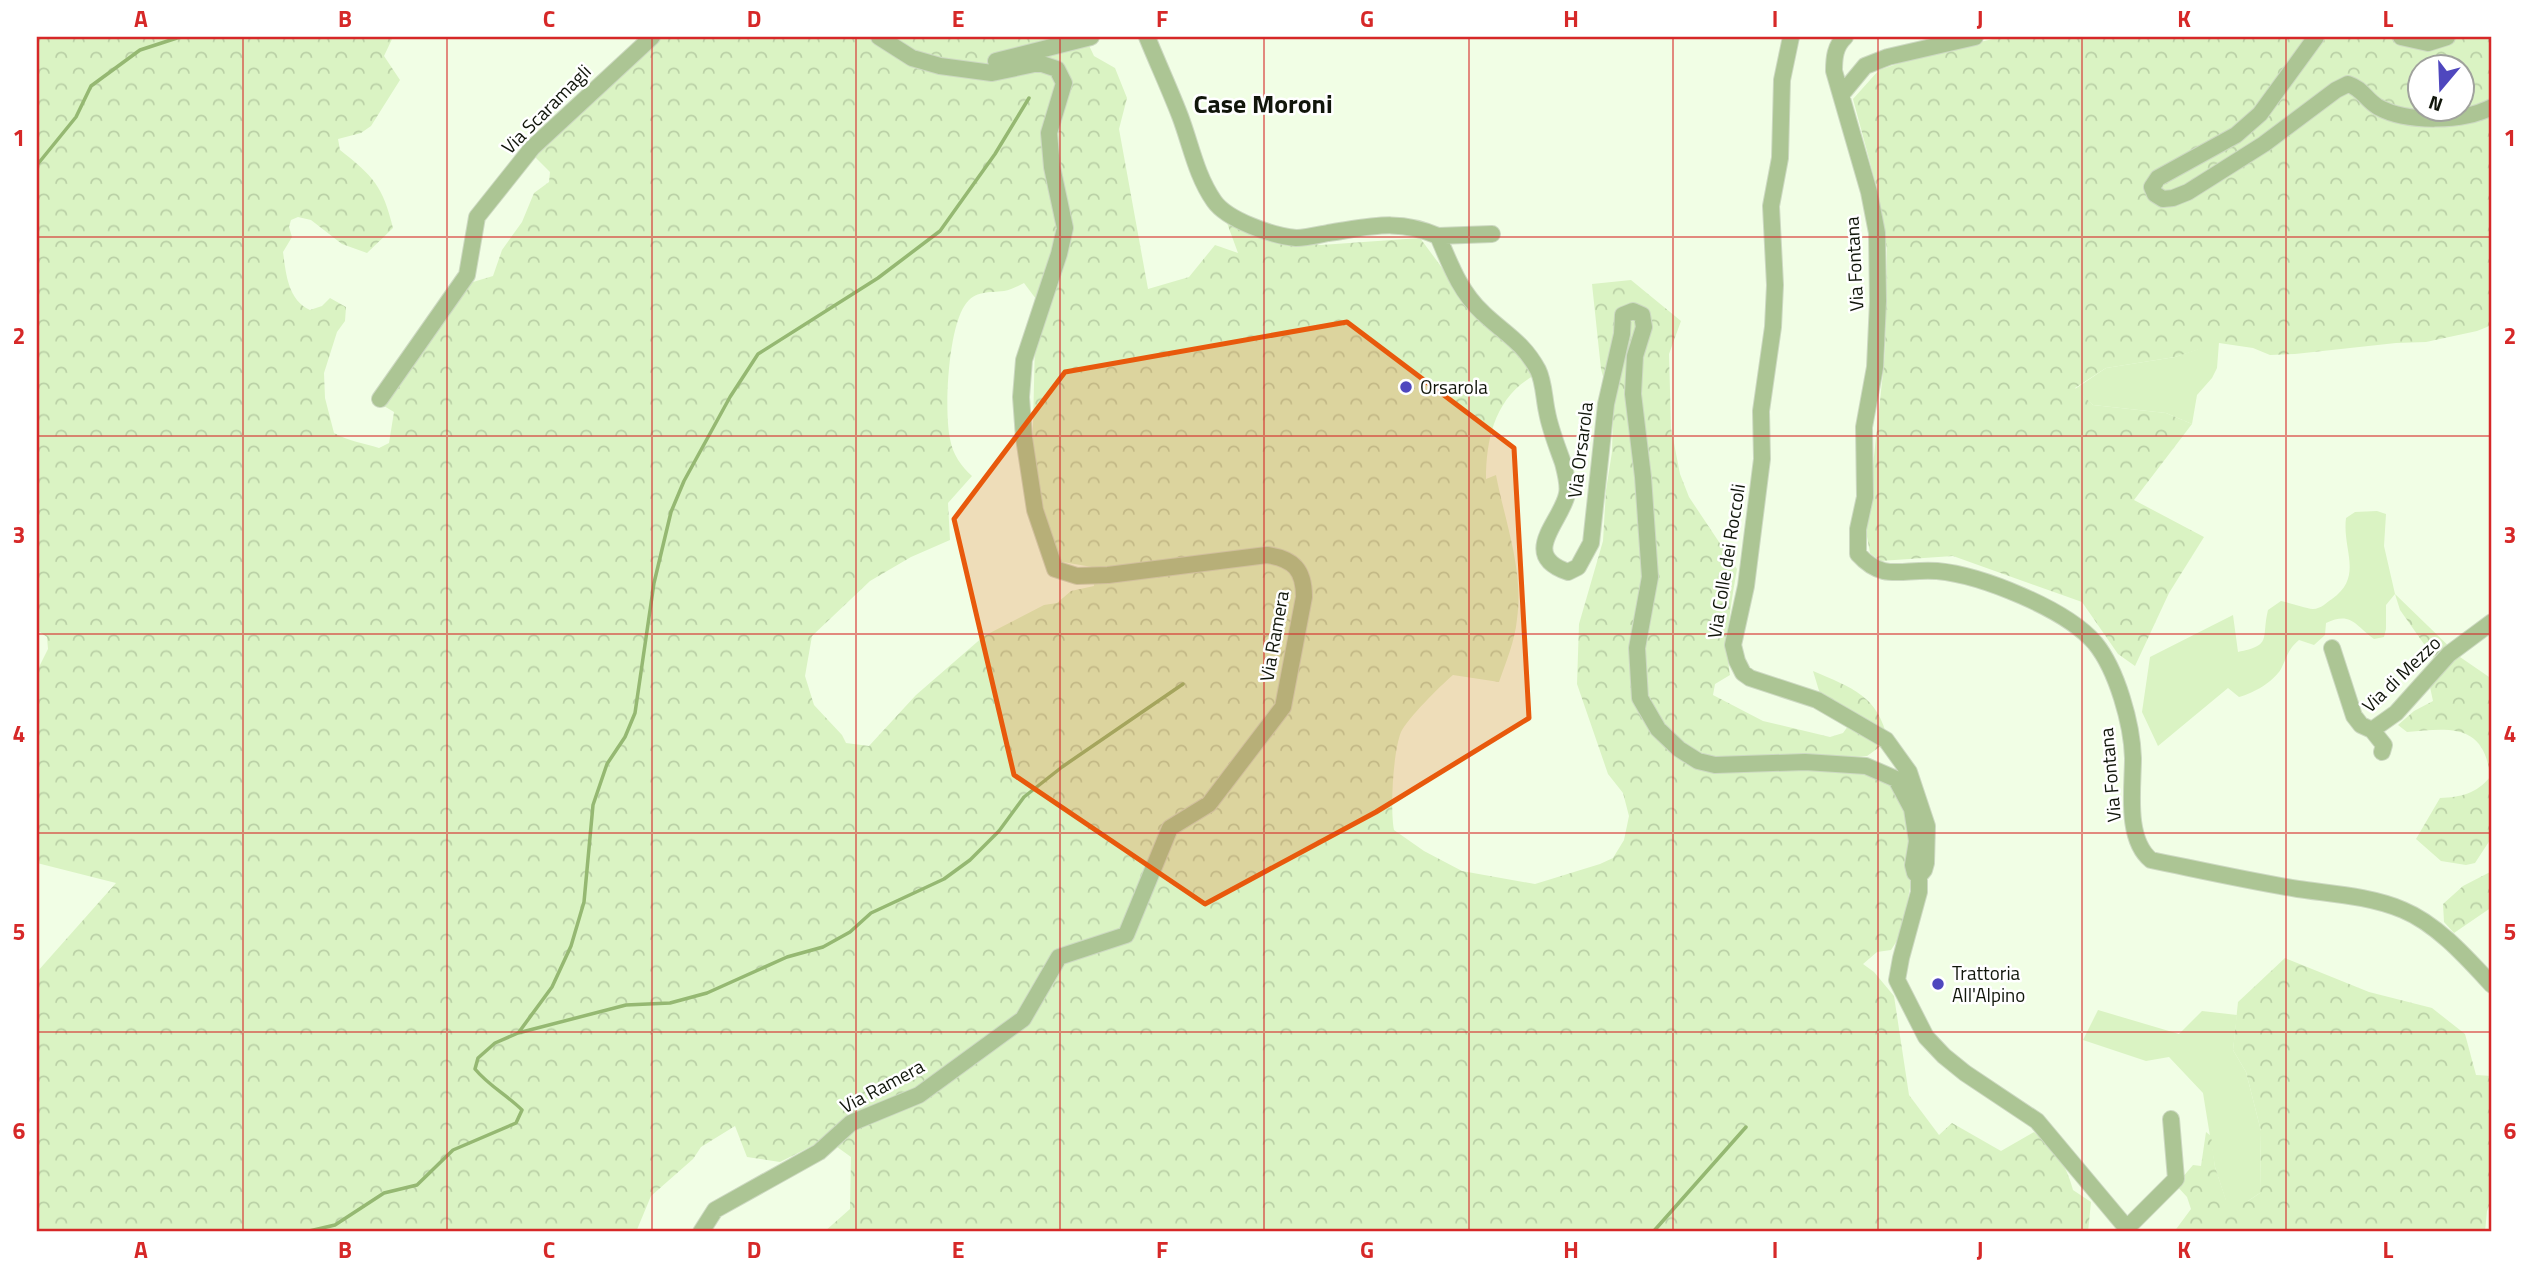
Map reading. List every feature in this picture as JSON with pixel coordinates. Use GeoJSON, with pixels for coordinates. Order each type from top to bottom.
{"type":"FeatureCollection","features":[{"type":"Feature","properties":{"kind":"street","name":"Via Scaramagli"},"geometry":{"type":"LineString","coordinates":[[380,399],[467,275],[477,218],[532,148],[652,37]]}},
{"type":"Feature","properties":{"kind":"street"},"geometry":{"type":"LineString","coordinates":[[879,37],[924,63],[971,69],[1091,37]]}},
{"type":"Feature","properties":{"kind":"street"},"geometry":{"type":"LineString","coordinates":[[1147,37],[1180,117],[1192,157],[1215,202],[1226,213],[1240,221],[1296,238],[1366,226],[1401,225],[1422,229],[1438,236],[1492,234]]}},
{"type":"Feature","properties":{"kind":"street","name":"Via Colle dei Roccoli"},"geometry":{"type":"LineString","coordinates":[[1791,37],[1782,80],[1780,158],[1771,206],[1775,285],[1773,327],[1761,411],[1762,458],[1746,586],[1733,645],[1737,661],[1743,673],[1750,678],[1817,700],[1886,740],[1909,772],[1925,819],[1926,863],[1919,876],[1917,903],[1901,958],[1898,980],[1926,1037],[1944,1056],[2037,1121],[2128,1228],[2176,1179],[2171,1119]]}},
{"type":"Feature","properties":{"kind":"street","name":"Via Fontana"},"geometry":{"type":"LineString","coordinates":[[1845,37],[1839,43],[1835,57],[1835,74],[1869,192],[1877,233],[1875,367],[1864,427],[1865,497],[1858,529],[1858,554],[1870,568],[1882,572],[1938,571],[2023,595],[2065,617],[2095,643],[2116,682],[2128,721],[2133,758],[2133,813],[2138,842],[2143,853],[2151,860],[2262,883],[2356,897],[2403,909],[2431,927],[2492,985]]}},
{"type":"Feature","properties":{"kind":"street"},"geometry":{"type":"LineString","coordinates":[[1841,95],[1865,66],[1888,57],[1975,37]]}},
{"type":"Feature","properties":{"kind":"street"},"geometry":{"type":"LineString","coordinates":[[2316,37],[2260,114],[2236,135],[2158,178],[2152,187],[2155,194],[2163,199],[2188,192],[2264,144],[2348,84],[2359,88],[2374,104],[2392,114],[2417,119],[2465,115],[2492,107]]}},
{"type":"Feature","properties":{"kind":"street"},"geometry":{"type":"LineString","coordinates":[[2401,37],[2428,43],[2447,37]]}},
{"type":"Feature","properties":{"kind":"street","name":"Via Ramera"},"geometry":{"type":"LineString","coordinates":[[701,1232],[715,1210],[819,1152],[851,1123],[919,1095],[1023,1019],[1059,957],[1126,935],[1170,828],[1209,804],[1283,707],[1304,597],[1304,582],[1296,566],[1282,557],[1267,555],[1108,575],[1077,576],[1055,569],[1035,510],[1020,397],[1024,360],[1065,228],[1052,167],[1049,133],[1064,83],[1056,69],[1039,63],[992,73],[971,69]]}},
{"type":"Feature","properties":{"kind":"street","name":"Via Orsarola"},"geometry":{"type":"LineString","coordinates":[[1438,236],[1460,286],[1483,313],[1510,334],[1539,373],[1568,492],[1561,509],[1550,524],[1545,540],[1549,563],[1557,569],[1568,572],[1578,567],[1591,543],[1606,404],[1622,334],[1623,315],[1633,311],[1642,315],[1644,327],[1635,356],[1633,394],[1643,477],[1650,577],[1637,648],[1640,698],[1658,729],[1679,749],[1698,761],[1715,765],[1805,762],[1866,766],[1896,779],[1912,809],[1917,841],[1913,865],[1919,876]]}},
{"type":"Feature","properties":{"kind":"street","name":"Via di Mezzo"},"geometry":{"type":"LineString","coordinates":[[2372,730],[2396,713],[2449,654],[2492,622]]}},
{"type":"Feature","properties":{"kind":"street","name":"Via di Mezzo"},"geometry":{"type":"LineString","coordinates":[[2332,648],[2354,716],[2361,725],[2372,730],[2384,745],[2382,752]]}},
{"type":"Feature","properties":{"kind":"highlighted area"},"geometry":{"type":"Polygon","coordinates":[[[1347,322],[1514,448],[1529,718],[1376,812],[1205,904],[1014,775],[954,519],[1065,372],[1347,322]]]}},
{"type":"Feature","properties":{"kind":"green space"},"geometry":{"type":"Polygon","coordinates":[[[37,37],[393,37],[384,56],[400,80],[371,126],[361,133],[338,139],[340,150],[369,175],[381,192],[393,228],[367,253],[342,244],[311,220],[298,217],[291,220],[289,227],[292,237],[283,252],[289,286],[303,306],[310,310],[322,306],[330,298],[346,307],[345,321],[337,332],[324,373],[325,398],[334,433],[379,448],[389,443],[394,412],[384,406],[420,334],[473,282],[493,276],[502,250],[522,222],[534,193],[549,182],[550,172],[534,156],[653,37],[1085,37],[1094,56],[1115,68],[1127,98],[1119,129],[1148,289],[1189,277],[1215,245],[1238,253],[1227,223],[1241,230],[1321,245],[1420,238],[1457,288],[1535,364],[1535,375],[1511,394],[1502,406],[1488,448],[1486,479],[1496,475],[1518,583],[1516,627],[1499,682],[1453,675],[1425,702],[1401,732],[1394,766],[1394,830],[1424,851],[1462,871],[1535,884],[1613,858],[1624,840],[1629,816],[1623,793],[1608,774],[1577,684],[1579,624],[1603,541],[1606,490],[1612,452],[1613,414],[1601,369],[1592,284],[1631,280],[1681,321],[1669,354],[1671,428],[1680,474],[1689,497],[1737,569],[1728,636],[1730,675],[1715,684],[1713,695],[1763,721],[1830,737],[1843,733],[1851,722],[1820,694],[1813,671],[1851,688],[1878,713],[1888,741],[1867,756],[1841,758],[1889,778],[1905,808],[1914,865],[1902,933],[1891,950],[1877,952],[1863,964],[1874,972],[1894,996],[1909,1095],[1939,1135],[1952,1123],[2001,1151],[2034,1132],[2059,1158],[2073,1190],[2091,1202],[2088,1232],[824,1232],[850,1209],[851,1157],[826,1139],[780,1162],[747,1157],[735,1126],[701,1147],[693,1159],[651,1196],[636,1232],[37,1232],[37,972],[116,883],[37,863],[37,671],[48,649],[47,637],[37,630],[37,37]],[[1024,283],[1007,290],[973,297],[959,316],[949,370],[948,426],[955,455],[972,476],[948,503],[950,540],[911,557],[870,581],[812,636],[805,676],[814,705],[846,743],[869,746],[916,695],[984,636],[1044,605],[1057,603],[1071,591],[1094,586],[1092,567],[1057,561],[1032,468],[1036,299],[1024,283]]]}},
{"type":"Feature","properties":{"kind":"green space"},"geometry":{"type":"Polygon","coordinates":[[[2001,37],[2492,37],[2492,325],[2426,342],[2295,354],[2270,355],[2253,348],[2219,343],[2175,357],[2106,368],[2075,388],[2093,405],[2166,413],[2192,424],[2134,500],[2204,537],[2169,593],[2135,666],[2118,654],[2082,602],[1953,556],[1880,561],[1870,553],[1866,531],[1885,354],[1887,249],[1876,185],[1853,99],[1879,70],[1918,57],[2001,37]]]}},
{"type":"Feature","properties":{"kind":"green space"},"geometry":{"type":"Polygon","coordinates":[[[2219,342],[2217,368],[2197,395],[2192,424],[2166,413],[2093,405],[2075,389],[2106,368],[2175,357],[2219,342]]]}},
{"type":"Feature","properties":{"kind":"green space"},"geometry":{"type":"Polygon","coordinates":[[[2377,511],[2386,514],[2384,546],[2395,594],[2386,605],[2384,637],[2374,639],[2347,619],[2341,618],[2326,623],[2325,635],[2314,645],[2299,640],[2295,643],[2278,674],[2268,683],[2239,697],[2228,688],[2158,746],[2142,712],[2150,657],[2233,615],[2238,652],[2256,647],[2264,639],[2268,610],[2281,601],[2313,609],[2324,605],[2342,590],[2347,581],[2350,562],[2346,518],[2355,512],[2377,511]]]}},
{"type":"Feature","properties":{"kind":"green space"},"geometry":{"type":"Polygon","coordinates":[[[2395,594],[2460,657],[2492,679],[2492,837],[2475,863],[2466,865],[2441,861],[2416,839],[2440,798],[2468,794],[2490,777],[2487,759],[2473,738],[2451,730],[2407,732],[2398,725],[2414,711],[2433,701],[2430,687],[2443,671],[2400,610],[2395,594]]]}},
{"type":"Feature","properties":{"kind":"green space"},"geometry":{"type":"Polygon","coordinates":[[[2492,871],[2492,907],[2454,933],[2444,922],[2443,904],[2463,886],[2492,871]]]}},
{"type":"Feature","properties":{"kind":"green space"},"geometry":{"type":"Polygon","coordinates":[[[2285,958],[2369,992],[2432,1008],[2465,1034],[2476,1075],[2492,1076],[2492,1198],[2487,1211],[2485,1232],[2174,1232],[2191,1209],[2187,1197],[2176,1185],[2193,1165],[2201,1166],[2206,1132],[2211,1136],[2215,1167],[2226,1200],[2248,1201],[2260,1193],[2261,1131],[2246,1072],[2233,1050],[2238,1002],[2285,958]]]}},
{"type":"Feature","properties":{"kind":"green space"},"geometry":{"type":"Polygon","coordinates":[[[2098,1010],[2179,1034],[2202,1011],[2237,1015],[2233,1050],[2246,1072],[2261,1131],[2260,1193],[2248,1201],[2226,1201],[2215,1167],[2203,1093],[2169,1057],[2146,1061],[2083,1040],[2098,1010]]]}},
{"type":"Feature","properties":{"kind":"waterway"},"geometry":{"type":"LineString","coordinates":[[37,165],[76,117],[91,86],[140,50],[180,37]]}},
{"type":"Feature","properties":{"kind":"waterway"},"geometry":{"type":"LineString","coordinates":[[519,1032],[552,987],[571,946],[584,902],[593,805],[607,764],[625,737],[635,713],[654,583],[671,512],[684,481],[730,397],[758,354],[878,278],[940,231],[995,154],[1029,98]]}},
{"type":"Feature","properties":{"kind":"waterway"},"geometry":{"type":"LineString","coordinates":[[305,1232],[335,1225],[384,1193],[417,1185],[453,1150],[516,1123],[522,1110],[475,1069],[478,1058],[495,1043],[518,1033],[626,1005],[670,1003],[707,993],[787,957],[823,947],[850,932],[871,913],[944,879],[970,860],[999,831],[1024,797],[1062,767],[1183,684]]}},
{"type":"Feature","properties":{"kind":"waterway"},"geometry":{"type":"LineString","coordinates":[[1653,1232],[1746,1127]]}},
{"type":"Feature","properties":{"kind":"place","name":"Orsarola"},"geometry":{"type":"Point","coordinates":[1406,387]}},
{"type":"Feature","properties":{"kind":"place","name":"Trattoria All'Alpino"},"geometry":{"type":"Point","coordinates":[1938,984]}},
{"type":"Feature","properties":{"kind":"district","name":"Case Moroni"},"geometry":{"type":"Point","coordinates":[1263,104]}}]}
